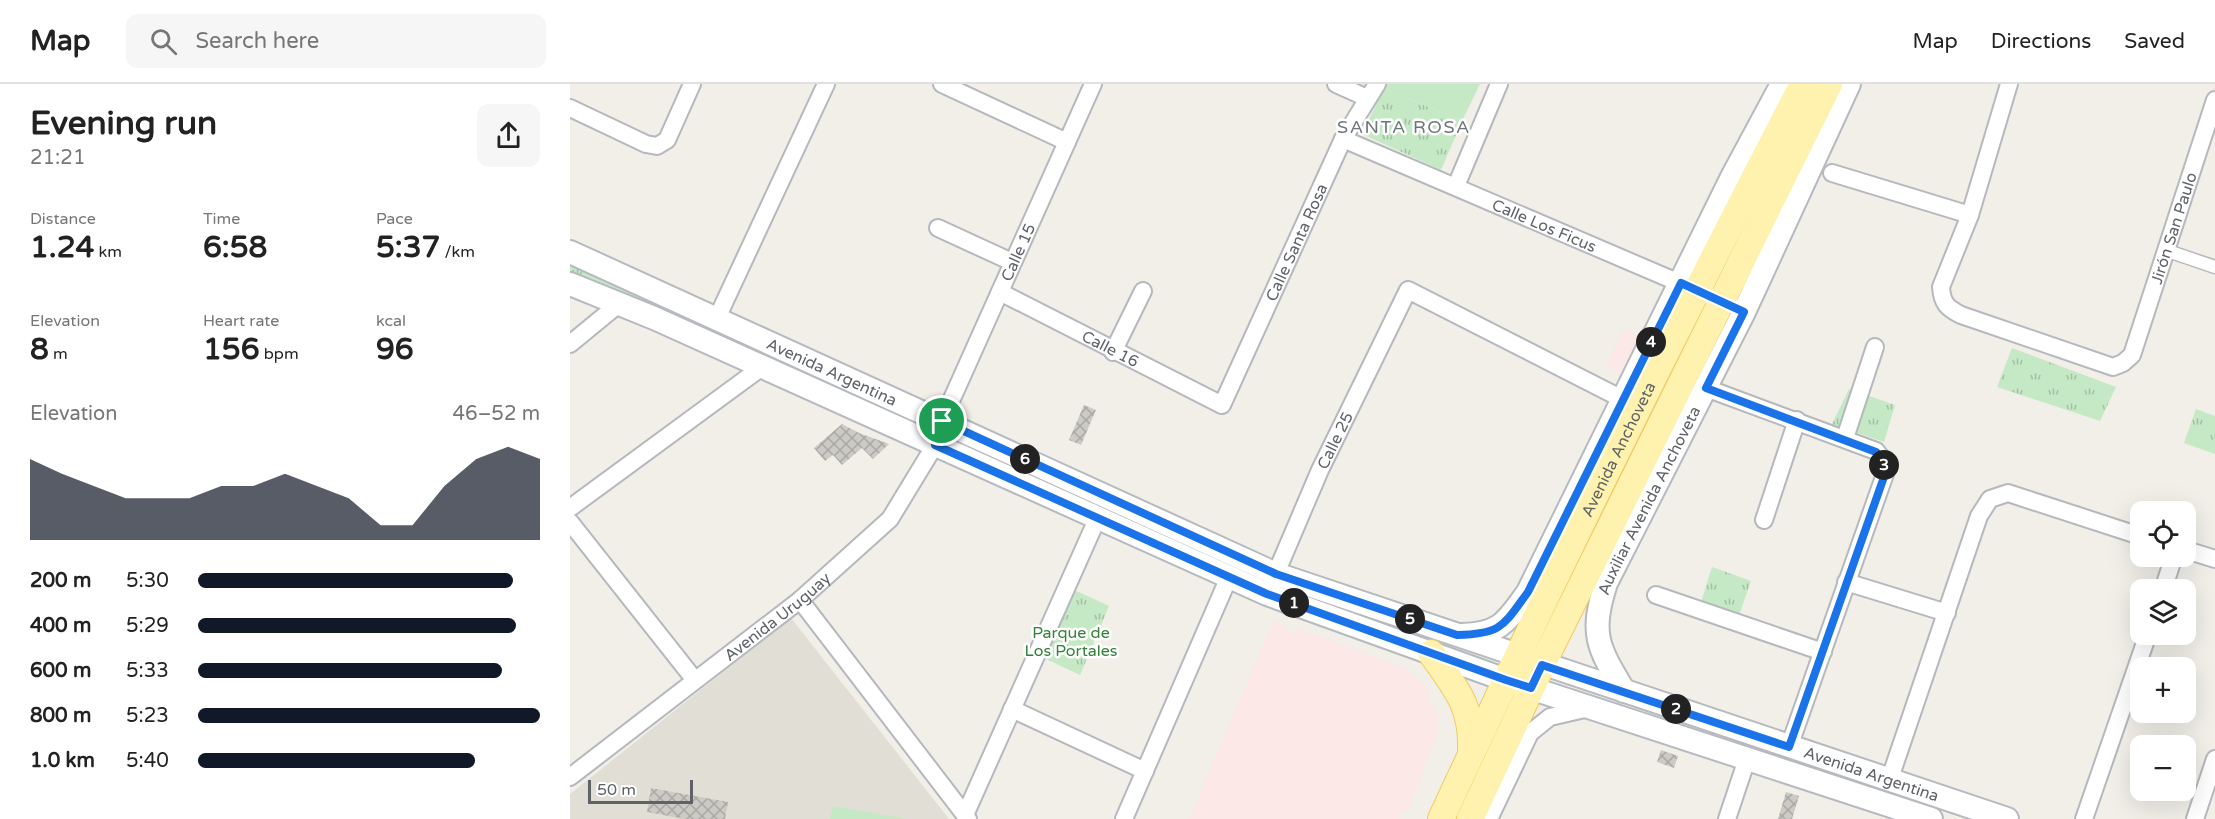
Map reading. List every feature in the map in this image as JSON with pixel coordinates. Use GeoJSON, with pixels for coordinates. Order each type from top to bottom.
{"type":"FeatureCollection","features":[{"type":"Feature","properties":{"kind":"main road"},"geometry":{"type":"LineString","coordinates":[[1689,286],[1782,84]]}},
{"type":"Feature","properties":{"kind":"main road","name":"Avenida Anchoveta"},"geometry":{"type":"LineString","coordinates":[[1441,819],[1631,404],[1689,286],[1803,84]]}},
{"type":"Feature","properties":{"kind":"main road","name":"Avenida Anchoveta"},"geometry":{"type":"LineString","coordinates":[[1470,819],[1542,665],[1669,410],[1720,300],[1829,84]]}},
{"type":"Feature","properties":{"kind":"main road","name":"Auxiliar Avenida Anchoveta"},"geometry":{"type":"LineString","coordinates":[[1624,691],[1601,650],[1596,629],[1598,610],[1606,583],[1744,312],[1849,84]]}},
{"type":"Feature","properties":{"kind":"main road","name":"Avenida Argentina"},"geometry":{"type":"LineString","coordinates":[[570,252],[942,421],[1271,584],[1431,652],[1506,680],[1931,819]]}},
{"type":"Feature","properties":{"kind":"main road","name":"Avenida Argentina"},"geometry":{"type":"LineString","coordinates":[[570,284],[620,303],[1229,577],[1271,584],[1457,635],[1517,657],[2007,819]]}},
{"type":"Feature","properties":{"kind":"main road"},"geometry":{"type":"LineString","coordinates":[[1457,635],[1483,635],[1503,625],[1528,592],[1631,404]]}},
{"type":"Feature","properties":{"kind":"main road"},"geometry":{"type":"LineString","coordinates":[[1431,652],[1465,703],[1472,727],[1470,756]]}},
{"type":"Feature","properties":{"kind":"street"},"geometry":{"type":"LineString","coordinates":[[570,108],[646,144],[657,146],[667,140],[692,84]]}},
{"type":"Feature","properties":{"kind":"street"},"geometry":{"type":"LineString","coordinates":[[717,318],[826,84]]}},
{"type":"Feature","properties":{"kind":"street"},"geometry":{"type":"LineString","coordinates":[[942,84],[1067,142]]}},
{"type":"Feature","properties":{"kind":"street","name":"Calle 15"},"geometry":{"type":"LineString","coordinates":[[942,421],[1093,84]]}},
{"type":"Feature","properties":{"kind":"street"},"geometry":{"type":"LineString","coordinates":[[1336,84],[1367,98]]}},
{"type":"Feature","properties":{"kind":"street","name":"Calle Santa Rosa"},"geometry":{"type":"LineString","coordinates":[[1222,405],[1343,139],[1377,84]]}},
{"type":"Feature","properties":{"kind":"street"},"geometry":{"type":"LineString","coordinates":[[1456,186],[1499,84]]}},
{"type":"Feature","properties":{"kind":"street"},"geometry":{"type":"LineString","coordinates":[[1832,173],[1970,215],[2009,84]]}},
{"type":"Feature","properties":{"kind":"street","name":"Jirón San Paulo"},"geometry":{"type":"LineString","coordinates":[[1970,215],[1941,287],[1942,298],[1948,308],[2113,367],[2123,363],[2132,355],[2215,100]]}},
{"type":"Feature","properties":{"kind":"street","name":"Calle Los Ficus"},"geometry":{"type":"LineString","coordinates":[[1343,139],[1689,286],[1744,312]]}},
{"type":"Feature","properties":{"kind":"street"},"geometry":{"type":"LineString","coordinates":[[938,228],[1012,262]]}},
{"type":"Feature","properties":{"kind":"street"},"geometry":{"type":"LineString","coordinates":[[2165,250],[2215,267]]}},
{"type":"Feature","properties":{"kind":"street","name":"Calle 25"},"geometry":{"type":"LineString","coordinates":[[1271,584],[1320,470],[1408,290],[1631,404]]}},
{"type":"Feature","properties":{"kind":"street"},"geometry":{"type":"LineString","coordinates":[[1113,352],[1143,291]]}},
{"type":"Feature","properties":{"kind":"street","name":"Calle 16"},"geometry":{"type":"LineString","coordinates":[[1000,292],[1113,352],[1222,405]]}},
{"type":"Feature","properties":{"kind":"street"},"geometry":{"type":"LineString","coordinates":[[570,345],[620,303]]}},
{"type":"Feature","properties":{"kind":"street"},"geometry":{"type":"LineString","coordinates":[[1845,438],[1875,347]]}},
{"type":"Feature","properties":{"kind":"street"},"geometry":{"type":"LineString","coordinates":[[570,508],[762,367]]}},
{"type":"Feature","properties":{"kind":"street"},"geometry":{"type":"LineString","coordinates":[[1706,388],[1845,438],[1876,452],[1883,460],[1885,474],[1789,747]]}},
{"type":"Feature","properties":{"kind":"street"},"geometry":{"type":"LineString","coordinates":[[1764,520],[1797,420]]}},
{"type":"Feature","properties":{"kind":"street","name":"Avenida Uruguay"},"geometry":{"type":"LineString","coordinates":[[570,777],[694,679],[800,600],[890,519],[935,445],[942,421]]}},
{"type":"Feature","properties":{"kind":"street"},"geometry":{"type":"LineString","coordinates":[[1889,781],[1979,516],[1990,499],[2008,494],[2130,533]]}},
{"type":"Feature","properties":{"kind":"street"},"geometry":{"type":"LineString","coordinates":[[800,600],[966,817],[1098,517]]}},
{"type":"Feature","properties":{"kind":"street"},"geometry":{"type":"LineString","coordinates":[[570,522],[694,679]]}},
{"type":"Feature","properties":{"kind":"street"},"geometry":{"type":"LineString","coordinates":[[2196,553],[2215,559]]}},
{"type":"Feature","properties":{"kind":"street"},"geometry":{"type":"LineString","coordinates":[[1124,819],[1229,577]]}},
{"type":"Feature","properties":{"kind":"street"},"geometry":{"type":"LineString","coordinates":[[1846,582],[1947,613]]}},
{"type":"Feature","properties":{"kind":"street"},"geometry":{"type":"LineString","coordinates":[[1656,595],[1823,652]]}},
{"type":"Feature","properties":{"kind":"street"},"geometry":{"type":"LineString","coordinates":[[2084,819],[2144,645]]}},
{"type":"Feature","properties":{"kind":"street"},"geometry":{"type":"LineString","coordinates":[[1489,819],[1530,733],[1550,717],[1591,707]]}},
{"type":"Feature","properties":{"kind":"street"},"geometry":{"type":"LineString","coordinates":[[1012,709],[1145,771]]}},
{"type":"Feature","properties":{"kind":"street"},"geometry":{"type":"LineString","coordinates":[[1727,819],[1748,759]]}},
{"type":"Feature","properties":{"kind":"street"},"geometry":{"type":"LineString","coordinates":[[2195,819],[2215,759]]}},
{"type":"Feature","properties":{"kind":"shaded area"},"geometry":{"type":"Polygon","coordinates":[[[1624,328],[1641,337],[1623,374],[1606,367],[1624,328]]]}},
{"type":"Feature","properties":{"kind":"shaded area"},"geometry":{"type":"Polygon","coordinates":[[[791,618],[949,819],[570,819],[570,794],[791,618]]]}},
{"type":"Feature","properties":{"kind":"shaded area"},"geometry":{"type":"Polygon","coordinates":[[[1274,620],[1293,633],[1299,629],[1403,667],[1429,689],[1427,695],[1431,705],[1436,707],[1438,732],[1408,810],[1401,812],[1399,819],[1189,819],[1274,620]]]}},
{"type":"Feature","properties":{"kind":"green space"},"geometry":{"type":"Polygon","coordinates":[[[1387,84],[1480,84],[1462,121],[1384,88],[1387,84]]]}},
{"type":"Feature","properties":{"kind":"green space"},"geometry":{"type":"Polygon","coordinates":[[[1384,88],[1462,121],[1441,170],[1362,134],[1384,88]]]}},
{"type":"Feature","properties":{"kind":"green space"},"geometry":{"type":"Polygon","coordinates":[[[570,262],[670,306],[670,319],[570,278],[570,262]]]}},
{"type":"Feature","properties":{"kind":"green space"},"geometry":{"type":"Polygon","coordinates":[[[2012,348],[2116,387],[2100,421],[1997,387],[2012,348]]]}},
{"type":"Feature","properties":{"kind":"green space"},"geometry":{"type":"Polygon","coordinates":[[[1849,389],[1895,405],[1884,442],[1832,424],[1849,389]]]}},
{"type":"Feature","properties":{"kind":"green space"},"geometry":{"type":"Polygon","coordinates":[[[2196,409],[2215,416],[2215,454],[2184,443],[2196,409]]]}},
{"type":"Feature","properties":{"kind":"green space"},"geometry":{"type":"Polygon","coordinates":[[[1712,567],[1751,581],[1735,627],[1697,615],[1712,567]]]}},
{"type":"Feature","properties":{"kind":"green space","name":"Parque de Los Portales"},"geometry":{"type":"Polygon","coordinates":[[[1070,588],[1109,606],[1080,675],[1040,656],[1070,588]]]}},
{"type":"Feature","properties":{"kind":"green space"},"geometry":{"type":"Polygon","coordinates":[[[833,806],[906,819],[830,819],[833,806]]]}},
{"type":"Feature","properties":{"kind":"building"},"geometry":{"type":"Polygon","coordinates":[[[1084,405],[1096,410],[1081,445],[1069,440],[1084,405]]]}},
{"type":"Feature","properties":{"kind":"building"},"geometry":{"type":"Polygon","coordinates":[[[842,424],[889,444],[873,459],[862,448],[842,465],[833,455],[825,461],[814,448],[842,424]]]}},
{"type":"Feature","properties":{"kind":"building"},"geometry":{"type":"Polygon","coordinates":[[[1661,750],[1678,756],[1674,768],[1657,762],[1661,750]]]}},
{"type":"Feature","properties":{"kind":"building"},"geometry":{"type":"Polygon","coordinates":[[[651,788],[728,802],[725,819],[685,819],[647,812],[651,788]]]}},
{"type":"Feature","properties":{"kind":"building"},"geometry":{"type":"Polygon","coordinates":[[[1786,792],[1799,796],[1792,819],[1778,819],[1786,792]]]}},
{"type":"Feature","properties":{"kind":"district","name":"SANTA ROSA"},"geometry":{"type":"Point","coordinates":[1404,127]}},
{"type":"Feature","properties":{"kind":"route"},"geometry":{"type":"LineString","coordinates":[[1681,283],[1744,312],[1706,388],[1845,438],[1876,452],[1883,460],[1885,474],[1789,747],[1542,665],[1531,688],[1267,594],[935,445],[942,421],[1276,574],[1457,635],[1483,635],[1503,625],[1528,592],[1681,283]]}}]}
